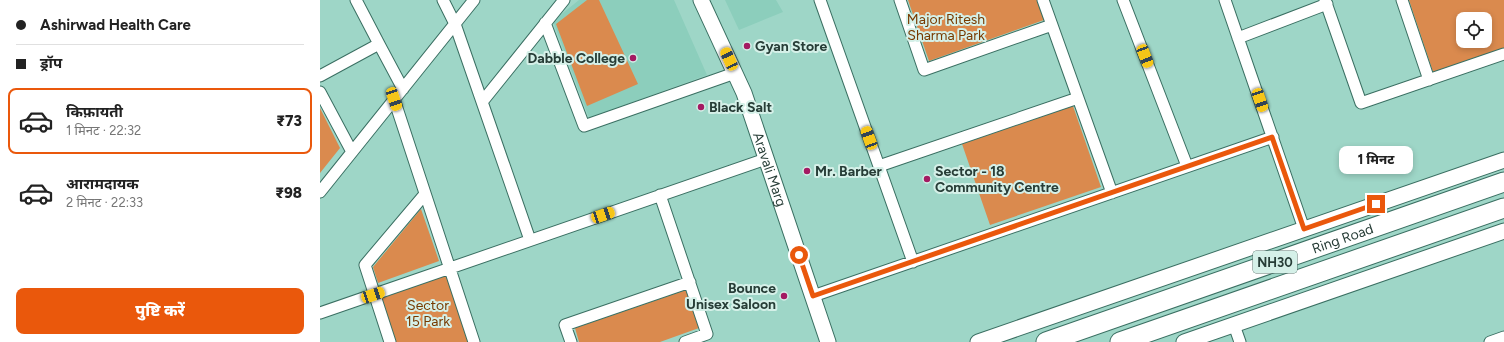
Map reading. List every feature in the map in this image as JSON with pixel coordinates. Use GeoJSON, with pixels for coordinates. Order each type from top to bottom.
{"type":"FeatureCollection","features":[{"type":"Feature","properties":{"kind":"highway","name":"Ring Road"},"geometry":{"type":"LineString","coordinates":[[1046,342],[1504,182]]}},
{"type":"Feature","properties":{"kind":"highway","name":"Ring Road"},"geometry":{"type":"LineString","coordinates":[[1120,342],[1504,208]]}},
{"type":"Feature","properties":{"kind":"street"},"geometry":{"type":"LineString","coordinates":[[356,0],[403,89]]}},
{"type":"Feature","properties":{"kind":"street"},"geometry":{"type":"LineString","coordinates":[[443,0],[455,24],[530,240]]}},
{"type":"Feature","properties":{"kind":"street"},"geometry":{"type":"LineString","coordinates":[[320,192],[474,0]]}},
{"type":"Feature","properties":{"kind":"street"},"geometry":{"type":"LineString","coordinates":[[482,102],[564,0]]}},
{"type":"Feature","properties":{"kind":"street","name":"Aravali Marg"},"geometry":{"type":"LineString","coordinates":[[701,0],[744,93],[828,342]]}},
{"type":"Feature","properties":{"kind":"street"},"geometry":{"type":"LineString","coordinates":[[820,0],[913,262]]}},
{"type":"Feature","properties":{"kind":"street"},"geometry":{"type":"LineString","coordinates":[[900,0],[924,70],[1052,25]]}},
{"type":"Feature","properties":{"kind":"street"},"geometry":{"type":"LineString","coordinates":[[1043,0],[1112,193]]}},
{"type":"Feature","properties":{"kind":"street"},"geometry":{"type":"LineString","coordinates":[[1124,0],[1187,166]]}},
{"type":"Feature","properties":{"kind":"street"},"geometry":{"type":"LineString","coordinates":[[1225,0],[1304,229]]}},
{"type":"Feature","properties":{"kind":"street"},"geometry":{"type":"LineString","coordinates":[[1402,0],[1429,80]]}},
{"type":"Feature","properties":{"kind":"street"},"geometry":{"type":"LineString","coordinates":[[1238,38],[1326,2],[1360,103],[1504,54]]}},
{"type":"Feature","properties":{"kind":"street"},"geometry":{"type":"LineString","coordinates":[[545,23],[584,126],[735,73]]}},
{"type":"Feature","properties":{"kind":"street"},"geometry":{"type":"LineString","coordinates":[[320,76],[379,44]]}},
{"type":"Feature","properties":{"kind":"street"},"geometry":{"type":"LineString","coordinates":[[320,92],[352,152]]}},
{"type":"Feature","properties":{"kind":"street"},"geometry":{"type":"LineString","coordinates":[[879,166],[1078,98]]}},
{"type":"Feature","properties":{"kind":"street"},"geometry":{"type":"LineString","coordinates":[[394,99],[474,342]]}},
{"type":"Feature","properties":{"kind":"street"},"geometry":{"type":"LineString","coordinates":[[813,296],[1272,137]]}},
{"type":"Feature","properties":{"kind":"street"},"geometry":{"type":"LineString","coordinates":[[320,313],[766,158]]}},
{"type":"Feature","properties":{"kind":"street"},"geometry":{"type":"LineString","coordinates":[[978,342],[1504,160]]}},
{"type":"Feature","properties":{"kind":"street"},"geometry":{"type":"LineString","coordinates":[[390,342],[373,295],[365,265],[425,194]]}},
{"type":"Feature","properties":{"kind":"street"},"geometry":{"type":"LineString","coordinates":[[660,195],[707,334],[685,342]]}},
{"type":"Feature","properties":{"kind":"street"},"geometry":{"type":"LineString","coordinates":[[1184,342],[1504,231]]}},
{"type":"Feature","properties":{"kind":"street"},"geometry":{"type":"LineString","coordinates":[[571,342],[565,324],[690,282]]}},
{"type":"Feature","properties":{"kind":"street"},"geometry":{"type":"LineString","coordinates":[[1234,325],[1240,342]]}},
{"type":"Feature","properties":{"kind":"street"},"geometry":{"type":"LineString","coordinates":[[1490,342],[1504,337]]}},
{"type":"Feature","properties":{"kind":"shaded area","name":"Dabble College"},"geometry":{"type":"Polygon","coordinates":[[[579,0],[674,0],[707,75],[589,118],[553,21],[579,0]]]}},
{"type":"Feature","properties":{"kind":"shaded area"},"geometry":{"type":"Polygon","coordinates":[[[725,0],[776,0],[783,12],[739,30],[725,0]]]}},
{"type":"Feature","properties":{"kind":"green space"},"geometry":{"type":"Polygon","coordinates":[[[587,0],[599,0],[638,84],[587,106],[556,24],[587,0]]]}},
{"type":"Feature","properties":{"kind":"green space","name":"Major Ritesh Sharma Park"},"geometry":{"type":"Polygon","coordinates":[[[908,0],[1037,0],[1044,20],[929,61],[908,0]]]}},
{"type":"Feature","properties":{"kind":"green space"},"geometry":{"type":"Polygon","coordinates":[[[1409,0],[1504,0],[1504,48],[1433,72],[1409,0]]]}},
{"type":"Feature","properties":{"kind":"green space"},"geometry":{"type":"Polygon","coordinates":[[[1073,106],[1101,187],[990,225],[962,144],[1073,106]]]}},
{"type":"Feature","properties":{"kind":"green space"},"geometry":{"type":"Polygon","coordinates":[[[320,108],[340,148],[320,173],[320,108]]]}},
{"type":"Feature","properties":{"kind":"green space"},"geometry":{"type":"Polygon","coordinates":[[[421,209],[439,261],[378,283],[373,267],[421,209]]]}},
{"type":"Feature","properties":{"kind":"green space","name":"Sector 15 Park"},"geometry":{"type":"Polygon","coordinates":[[[446,275],[469,342],[394,342],[379,299],[446,275]]]}},
{"type":"Feature","properties":{"kind":"green space"},"geometry":{"type":"Polygon","coordinates":[[[686,290],[699,328],[660,342],[579,342],[575,328],[686,290]]]}},
{"type":"Feature","properties":{"kind":"place","name":"Gyan Store"},"geometry":{"type":"Point","coordinates":[747,46]}},
{"type":"Feature","properties":{"kind":"place","name":"Dabble College"},"geometry":{"type":"Point","coordinates":[633,58]}},
{"type":"Feature","properties":{"kind":"place","name":"Black Salt"},"geometry":{"type":"Point","coordinates":[701,107]}},
{"type":"Feature","properties":{"kind":"place","name":"Mr. Barber"},"geometry":{"type":"Point","coordinates":[807,171]}},
{"type":"Feature","properties":{"kind":"place","name":"Sector - 18 Community Centre"},"geometry":{"type":"Point","coordinates":[927,179]}},
{"type":"Feature","properties":{"kind":"place","name":"Bounce Unisex Saloon"},"geometry":{"type":"Point","coordinates":[784,296]}},
{"type":"Feature","properties":{"kind":"route"},"geometry":{"type":"LineString","coordinates":[[799,255],[813,296],[1272,137],[1304,229],[1376,204]]}}]}
